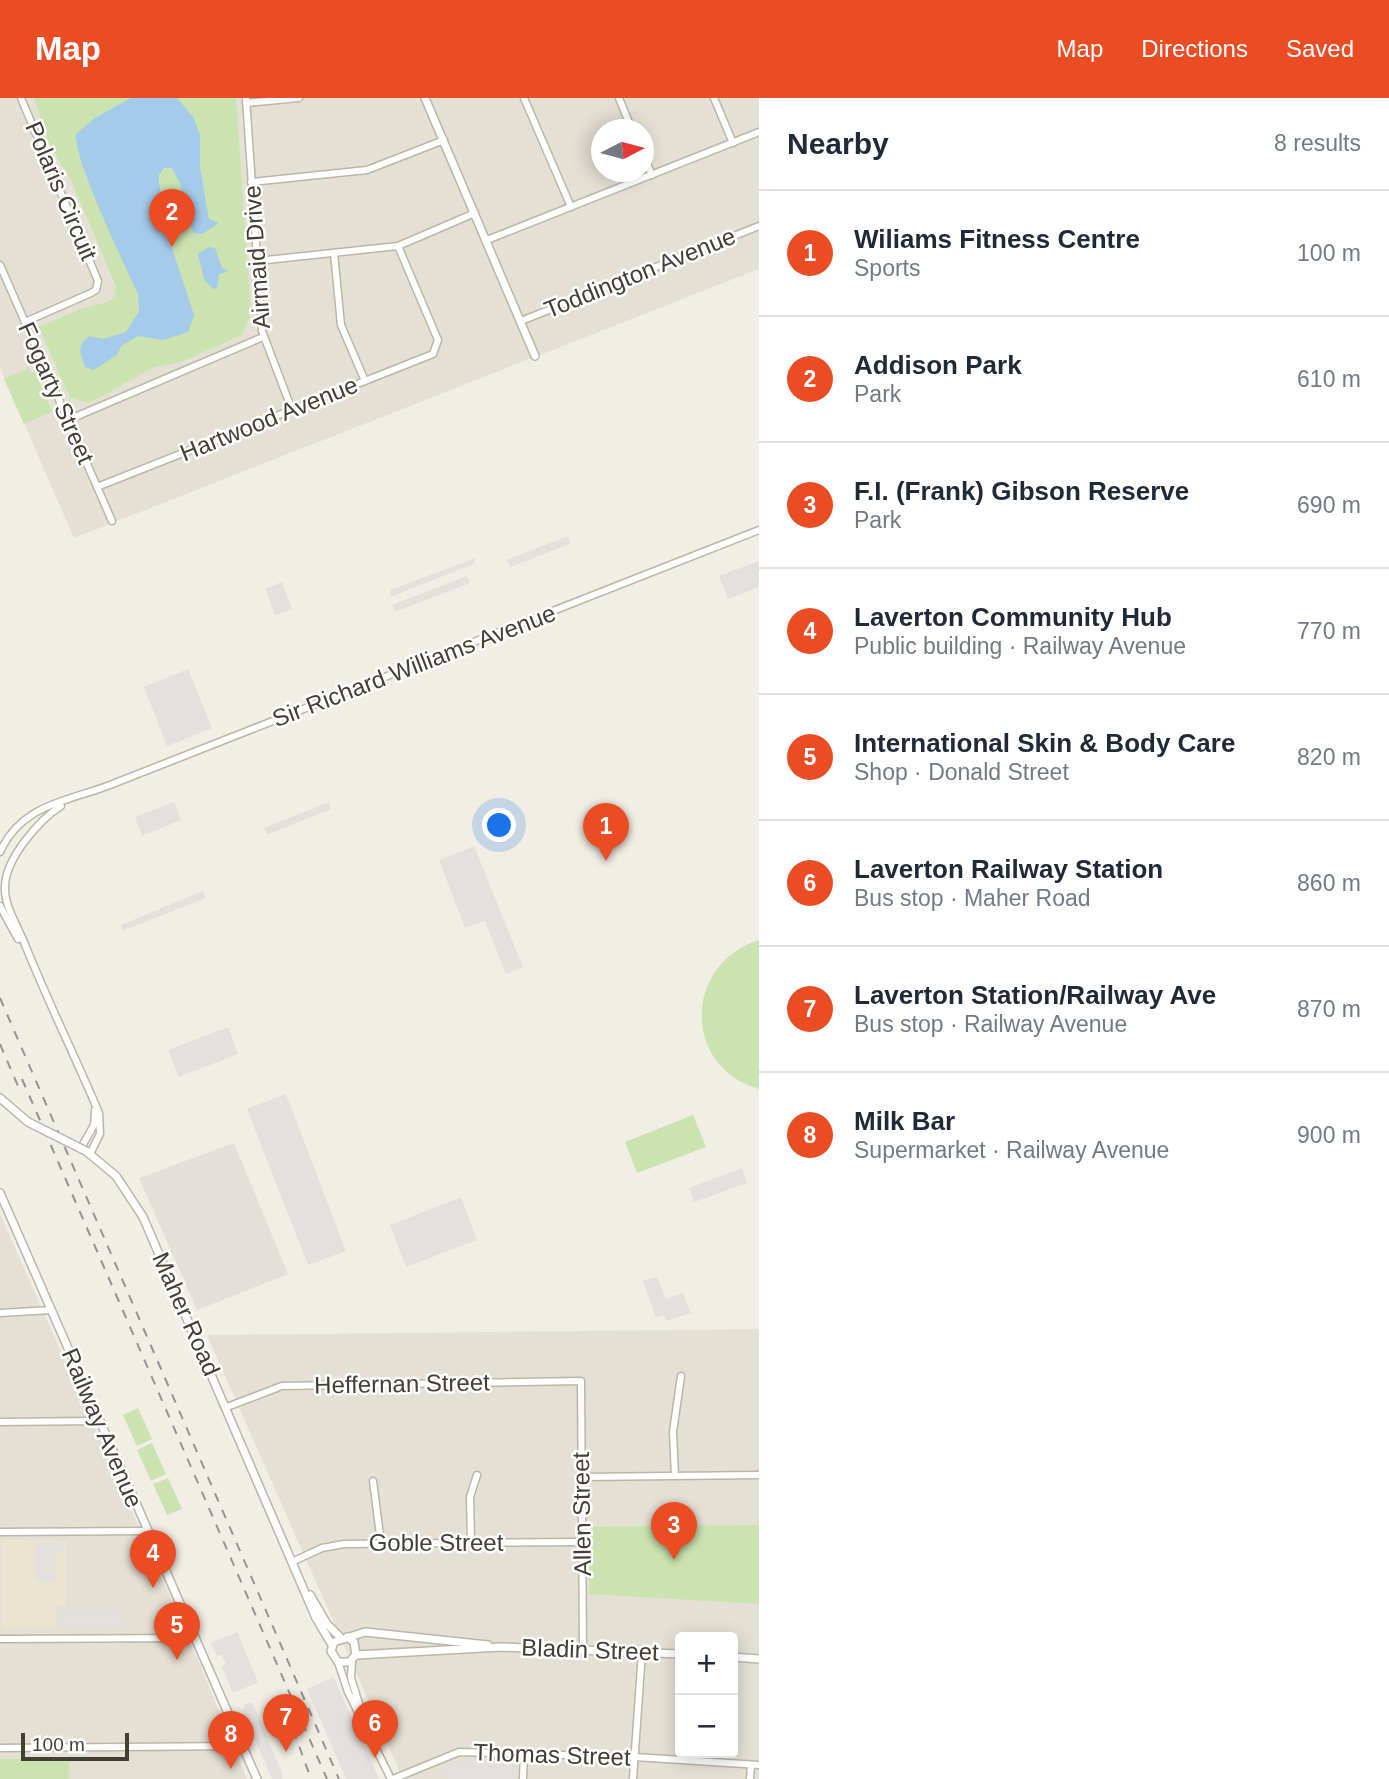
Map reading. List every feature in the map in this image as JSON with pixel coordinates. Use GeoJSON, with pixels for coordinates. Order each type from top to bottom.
{"type":"FeatureCollection","features":[{"type":"Feature","properties":{"kind":"street","name":"Polaris Circuit"},"geometry":{"type":"LineString","coordinates":[[21,98],[98,281],[96,289],[91,293],[25,322]]}},
{"type":"Feature","properties":{"kind":"street"},"geometry":{"type":"LineString","coordinates":[[246,101],[299,98]]}},
{"type":"Feature","properties":{"kind":"street"},"geometry":{"type":"LineString","coordinates":[[425,98],[535,356]]}},
{"type":"Feature","properties":{"kind":"street"},"geometry":{"type":"LineString","coordinates":[[524,98],[571,206]]}},
{"type":"Feature","properties":{"kind":"street"},"geometry":{"type":"LineString","coordinates":[[619,98],[628,119]]}},
{"type":"Feature","properties":{"kind":"street"},"geometry":{"type":"LineString","coordinates":[[714,98],[733,143]]}},
{"type":"Feature","properties":{"kind":"street","name":"Airmaid Drive"},"geometry":{"type":"LineString","coordinates":[[246,101],[262,337],[292,410]]}},
{"type":"Feature","properties":{"kind":"street"},"geometry":{"type":"LineString","coordinates":[[654,173],[759,132]]}},
{"type":"Feature","properties":{"kind":"street"},"geometry":{"type":"LineString","coordinates":[[251,182],[367,170],[444,140]]}},
{"type":"Feature","properties":{"kind":"street"},"geometry":{"type":"LineString","coordinates":[[487,240],[632,182]]}},
{"type":"Feature","properties":{"kind":"street"},"geometry":{"type":"LineString","coordinates":[[257,261],[398,246],[475,213]]}},
{"type":"Feature","properties":{"kind":"street","name":"Toddington Avenue"},"geometry":{"type":"LineString","coordinates":[[521,321],[759,226]]}},
{"type":"Feature","properties":{"kind":"street","name":"Hartwood Avenue"},"geometry":{"type":"LineString","coordinates":[[97,487],[430,356],[438,347],[438,340],[398,246]]}},
{"type":"Feature","properties":{"kind":"street"},"geometry":{"type":"LineString","coordinates":[[334,253],[341,325],[366,381]]}},
{"type":"Feature","properties":{"kind":"street","name":"Fogarty Street"},"geometry":{"type":"LineString","coordinates":[[0,265],[112,521]]}},
{"type":"Feature","properties":{"kind":"street"},"geometry":{"type":"LineString","coordinates":[[68,420],[262,337]]}},
{"type":"Feature","properties":{"kind":"street","name":"Sir Richard Williams Avenue"},"geometry":{"type":"LineString","coordinates":[[0,852],[28,815],[759,530]]}},
{"type":"Feature","properties":{"kind":"street","name":"Sir Richard Williams Avenue"},"geometry":{"type":"LineString","coordinates":[[69,801],[42,819],[6,877],[5,889],[30,958],[92,1098],[101,1126],[85,1149]]}},
{"type":"Feature","properties":{"kind":"street"},"geometry":{"type":"LineString","coordinates":[[6,841],[20,851]]}},
{"type":"Feature","properties":{"kind":"street","name":"Sir Richard Williams Avenue"},"geometry":{"type":"LineString","coordinates":[[0,906],[30,958]]}},
{"type":"Feature","properties":{"kind":"street","name":"Maher Road"},"geometry":{"type":"LineString","coordinates":[[0,1098],[28,1122],[85,1149],[117,1176],[138,1206],[305,1586],[316,1618],[332,1644]]}},
{"type":"Feature","properties":{"kind":"street","name":"Sir Richard Williams Avenue"},"geometry":{"type":"LineString","coordinates":[[85,1149],[94,1125],[92,1098]]}},
{"type":"Feature","properties":{"kind":"street","name":"Railway Avenue"},"geometry":{"type":"LineString","coordinates":[[0,1193],[257,1779]]}},
{"type":"Feature","properties":{"kind":"street"},"geometry":{"type":"LineString","coordinates":[[0,1313],[51,1310]]}},
{"type":"Feature","properties":{"kind":"street"},"geometry":{"type":"LineString","coordinates":[[675,1476],[673,1432],[681,1376]]}},
{"type":"Feature","properties":{"kind":"street","name":"Heffernan Street"},"geometry":{"type":"LineString","coordinates":[[227,1407],[282,1386],[581,1381]]}},
{"type":"Feature","properties":{"kind":"street","name":"Allen Street"},"geometry":{"type":"LineString","coordinates":[[581,1381],[583,1648]]}},
{"type":"Feature","properties":{"kind":"street"},"geometry":{"type":"LineString","coordinates":[[0,1422],[99,1421]]}},
{"type":"Feature","properties":{"kind":"street"},"geometry":{"type":"LineString","coordinates":[[471,1543],[470,1497],[477,1475]]}},
{"type":"Feature","properties":{"kind":"street"},"geometry":{"type":"LineString","coordinates":[[582,1477],[759,1475]]}},
{"type":"Feature","properties":{"kind":"street"},"geometry":{"type":"LineString","coordinates":[[373,1481],[381,1543]]}},
{"type":"Feature","properties":{"kind":"street"},"geometry":{"type":"LineString","coordinates":[[0,1532],[147,1531]]}},
{"type":"Feature","properties":{"kind":"street","name":"Goble Street"},"geometry":{"type":"LineString","coordinates":[[294,1561],[322,1548],[381,1543],[582,1542]]}},
{"type":"Feature","properties":{"kind":"street","name":"Maher Road"},"geometry":{"type":"LineString","coordinates":[[305,1586],[327,1624],[344,1638]]}},
{"type":"Feature","properties":{"kind":"street","name":"Bladin Street"},"geometry":{"type":"LineString","coordinates":[[344,1638],[365,1632],[500,1647]]}},
{"type":"Feature","properties":{"kind":"street"},"geometry":{"type":"LineString","coordinates":[[0,1639],[194,1638]]}},
{"type":"Feature","properties":{"kind":"street"},"geometry":{"type":"LineString","coordinates":[[363,1719],[351,1678],[356,1646],[344,1638],[332,1644],[332,1655],[338,1662],[348,1692],[392,1779]]}},
{"type":"Feature","properties":{"kind":"street","name":"Bladin Street"},"geometry":{"type":"LineString","coordinates":[[354,1657],[500,1647],[583,1648],[675,1654]]}},
{"type":"Feature","properties":{"kind":"street"},"geometry":{"type":"LineString","coordinates":[[633,1779],[642,1652]]}},
{"type":"Feature","properties":{"kind":"street"},"geometry":{"type":"LineString","coordinates":[[338,1662],[354,1657]]}},
{"type":"Feature","properties":{"kind":"street"},"geometry":{"type":"LineString","coordinates":[[738,1657],[759,1659]]}},
{"type":"Feature","properties":{"kind":"street"},"geometry":{"type":"LineString","coordinates":[[0,1748],[242,1746]]}},
{"type":"Feature","properties":{"kind":"street","name":"Thomas Street"},"geometry":{"type":"LineString","coordinates":[[392,1779],[456,1752],[635,1757],[755,1765]]}},
{"type":"Feature","properties":{"kind":"street"},"geometry":{"type":"LineString","coordinates":[[523,1779],[524,1753]]}},
{"type":"Feature","properties":{"kind":"street"},"geometry":{"type":"LineString","coordinates":[[750,1779],[755,1765]]}},
{"type":"Feature","properties":{"kind":"shaded area"},"geometry":{"type":"Polygon","coordinates":[[[0,98],[759,98],[759,269],[74,538],[0,368],[0,98]]]}},
{"type":"Feature","properties":{"kind":"shaded area"},"geometry":{"type":"Polygon","coordinates":[[[568,536],[570,544],[510,567],[507,560],[568,536]]]}},
{"type":"Feature","properties":{"kind":"shaded area"},"geometry":{"type":"Polygon","coordinates":[[[475,559],[474,564],[390,597],[391,590],[475,559]]]}},
{"type":"Feature","properties":{"kind":"shaded area"},"geometry":{"type":"Polygon","coordinates":[[[759,561],[759,587],[728,599],[719,576],[759,561]]]}},
{"type":"Feature","properties":{"kind":"shaded area"},"geometry":{"type":"Polygon","coordinates":[[[467,576],[470,583],[395,612],[392,605],[467,576]]]}},
{"type":"Feature","properties":{"kind":"shaded area"},"geometry":{"type":"Polygon","coordinates":[[[282,582],[292,609],[275,615],[265,589],[282,582]]]}},
{"type":"Feature","properties":{"kind":"shaded area"},"geometry":{"type":"Polygon","coordinates":[[[188,669],[212,728],[167,746],[144,687],[188,669]]]}},
{"type":"Feature","properties":{"kind":"shaded area"},"geometry":{"type":"Polygon","coordinates":[[[174,802],[181,820],[142,836],[135,817],[174,802]]]}},
{"type":"Feature","properties":{"kind":"shaded area"},"geometry":{"type":"Polygon","coordinates":[[[329,802],[331,809],[267,835],[264,828],[329,802]]]}},
{"type":"Feature","properties":{"kind":"shaded area"},"geometry":{"type":"Polygon","coordinates":[[[474,846],[523,967],[506,974],[485,921],[465,928],[439,860],[474,846]]]}},
{"type":"Feature","properties":{"kind":"shaded area"},"geometry":{"type":"Polygon","coordinates":[[[203,891],[206,898],[122,931],[121,925],[203,891]]]}},
{"type":"Feature","properties":{"kind":"shaded area"},"geometry":{"type":"Polygon","coordinates":[[[228,1027],[238,1054],[179,1077],[168,1050],[228,1027]]]}},
{"type":"Feature","properties":{"kind":"shaded area"},"geometry":{"type":"Polygon","coordinates":[[[286,1094],[346,1251],[308,1265],[247,1109],[286,1094]]]}},
{"type":"Feature","properties":{"kind":"shaded area"},"geometry":{"type":"Polygon","coordinates":[[[234,1143],[288,1274],[197,1310],[139,1178],[234,1143]]]}},
{"type":"Feature","properties":{"kind":"shaded area"},"geometry":{"type":"Polygon","coordinates":[[[742,1168],[747,1183],[694,1202],[689,1188],[742,1168]]]}},
{"type":"Feature","properties":{"kind":"shaded area"},"geometry":{"type":"Polygon","coordinates":[[[461,1197],[477,1240],[406,1267],[390,1225],[461,1197]]]}},
{"type":"Feature","properties":{"kind":"shaded area"},"geometry":{"type":"Polygon","coordinates":[[[0,1214],[198,1660],[247,1779],[0,1779],[0,1214]]]}},
{"type":"Feature","properties":{"kind":"shaded area"},"geometry":{"type":"Polygon","coordinates":[[[657,1277],[666,1299],[683,1293],[691,1313],[666,1321],[664,1315],[656,1318],[643,1281],[657,1277]]]}},
{"type":"Feature","properties":{"kind":"shaded area"},"geometry":{"type":"Polygon","coordinates":[[[759,1329],[759,1779],[403,1779],[207,1335],[759,1329]]]}},
{"type":"Feature","properties":{"kind":"shaded area"},"geometry":{"type":"Polygon","coordinates":[[[2,1540],[66,1541],[66,1606],[56,1606],[56,1628],[2,1628],[2,1540]]]}},
{"type":"Feature","properties":{"kind":"shaded area"},"geometry":{"type":"Polygon","coordinates":[[[36,1543],[64,1543],[64,1552],[55,1553],[55,1581],[36,1581],[36,1543]]]}},
{"type":"Feature","properties":{"kind":"shaded area"},"geometry":{"type":"Polygon","coordinates":[[[59,1609],[119,1609],[124,1627],[59,1627],[59,1609]]]}},
{"type":"Feature","properties":{"kind":"shaded area"},"geometry":{"type":"Polygon","coordinates":[[[237,1632],[258,1682],[233,1693],[222,1667],[226,1664],[222,1655],[217,1656],[211,1643],[237,1632]]]}},
{"type":"Feature","properties":{"kind":"shaded area"},"geometry":{"type":"Polygon","coordinates":[[[334,1677],[379,1779],[346,1779],[307,1689],[334,1677]]]}},
{"type":"Feature","properties":{"kind":"shaded area"},"geometry":{"type":"Polygon","coordinates":[[[252,1702],[282,1772],[282,1779],[272,1779],[243,1711],[245,1704],[252,1702]]]}},
{"type":"Feature","properties":{"kind":"shaded area"},"geometry":{"type":"Polygon","coordinates":[[[456,1760],[515,1763],[514,1779],[449,1779],[443,1766],[456,1760]]]}},
{"type":"Feature","properties":{"kind":"green space"},"geometry":{"type":"Polygon","coordinates":[[[34,98],[236,98],[251,314],[242,335],[184,361],[152,368],[90,403],[70,398],[39,327],[80,309],[108,302],[114,297],[116,286],[71,180],[50,146],[34,98]]]}},
{"type":"Feature","properties":{"kind":"green space"},"geometry":{"type":"Polygon","coordinates":[[[29,368],[31,373],[35,372],[52,412],[24,424],[4,379],[29,368]]]}},
{"type":"Feature","properties":{"kind":"green space"},"geometry":{"type":"Polygon","coordinates":[[[759,940],[759,1089],[734,1077],[716,1060],[705,1039],[702,1015],[705,992],[716,970],[734,952],[759,940]]]}},
{"type":"Feature","properties":{"kind":"green space"},"geometry":{"type":"Polygon","coordinates":[[[693,1115],[706,1147],[637,1173],[625,1142],[693,1115]]]}},
{"type":"Feature","properties":{"kind":"green space"},"geometry":{"type":"Polygon","coordinates":[[[138,1408],[152,1439],[137,1446],[123,1415],[138,1408]]]}},
{"type":"Feature","properties":{"kind":"green space"},"geometry":{"type":"Polygon","coordinates":[[[152,1443],[166,1474],[151,1481],[137,1450],[152,1443]]]}},
{"type":"Feature","properties":{"kind":"green space"},"geometry":{"type":"Polygon","coordinates":[[[168,1478],[182,1509],[167,1515],[153,1484],[168,1478]]]}},
{"type":"Feature","properties":{"kind":"green space"},"geometry":{"type":"Polygon","coordinates":[[[759,1525],[759,1604],[589,1594],[589,1527],[759,1525]]]}},
{"type":"Feature","properties":{"kind":"green space"},"geometry":{"type":"Polygon","coordinates":[[[0,1759],[69,1759],[69,1779],[0,1779],[0,1759]]]}},
{"type":"Feature","properties":{"kind":"water"},"geometry":{"type":"Polygon","coordinates":[[[131,98],[177,98],[193,117],[200,134],[200,168],[209,219],[219,223],[202,234],[194,233],[186,220],[180,183],[172,168],[164,168],[159,175],[159,183],[169,239],[194,315],[188,332],[163,340],[138,336],[121,346],[117,355],[94,370],[85,367],[80,351],[82,343],[89,336],[103,339],[126,332],[139,311],[138,294],[91,188],[77,147],[76,134],[95,118],[131,98]]]}},
{"type":"Feature","properties":{"kind":"water"},"geometry":{"type":"Polygon","coordinates":[[[209,247],[215,248],[222,268],[229,271],[219,274],[217,288],[213,289],[204,279],[198,254],[209,247]]]}},
{"type":"Feature","properties":{"kind":"railway"},"geometry":{"type":"LineString","coordinates":[[0,998],[339,1779]]}},
{"type":"Feature","properties":{"kind":"railway"},"geometry":{"type":"LineString","coordinates":[[0,1044],[21,1093]]}},
{"type":"Feature","properties":{"kind":"railway"},"geometry":{"type":"LineString","coordinates":[[22,1079],[327,1779]]}},
{"type":"Feature","properties":{"kind":"railway"},"geometry":{"type":"LineString","coordinates":[[281,1696],[311,1779]]}},
{"type":"Feature","properties":{"kind":"place","name":"Addison Park"},"geometry":{"type":"Point","coordinates":[172,247]}},
{"type":"Feature","properties":{"kind":"place","name":"Wiliams Fitness Centre"},"geometry":{"type":"Point","coordinates":[606,861]}},
{"type":"Feature","properties":{"kind":"place","name":"F.I. (Frank) Gibson Reserve"},"geometry":{"type":"Point","coordinates":[674,1560]}},
{"type":"Feature","properties":{"kind":"place","name":"Laverton Community Hub"},"geometry":{"type":"Point","coordinates":[153,1588]}},
{"type":"Feature","properties":{"kind":"place","name":"International Skin & Body Care"},"geometry":{"type":"Point","coordinates":[177,1660]}},
{"type":"Feature","properties":{"kind":"place","name":"Laverton Station/Railway Ave"},"geometry":{"type":"Point","coordinates":[286,1752]}},
{"type":"Feature","properties":{"kind":"place","name":"Laverton Railway Station"},"geometry":{"type":"Point","coordinates":[375,1758]}},
{"type":"Feature","properties":{"kind":"place","name":"Milk Bar"},"geometry":{"type":"Point","coordinates":[231,1769]}}]}
